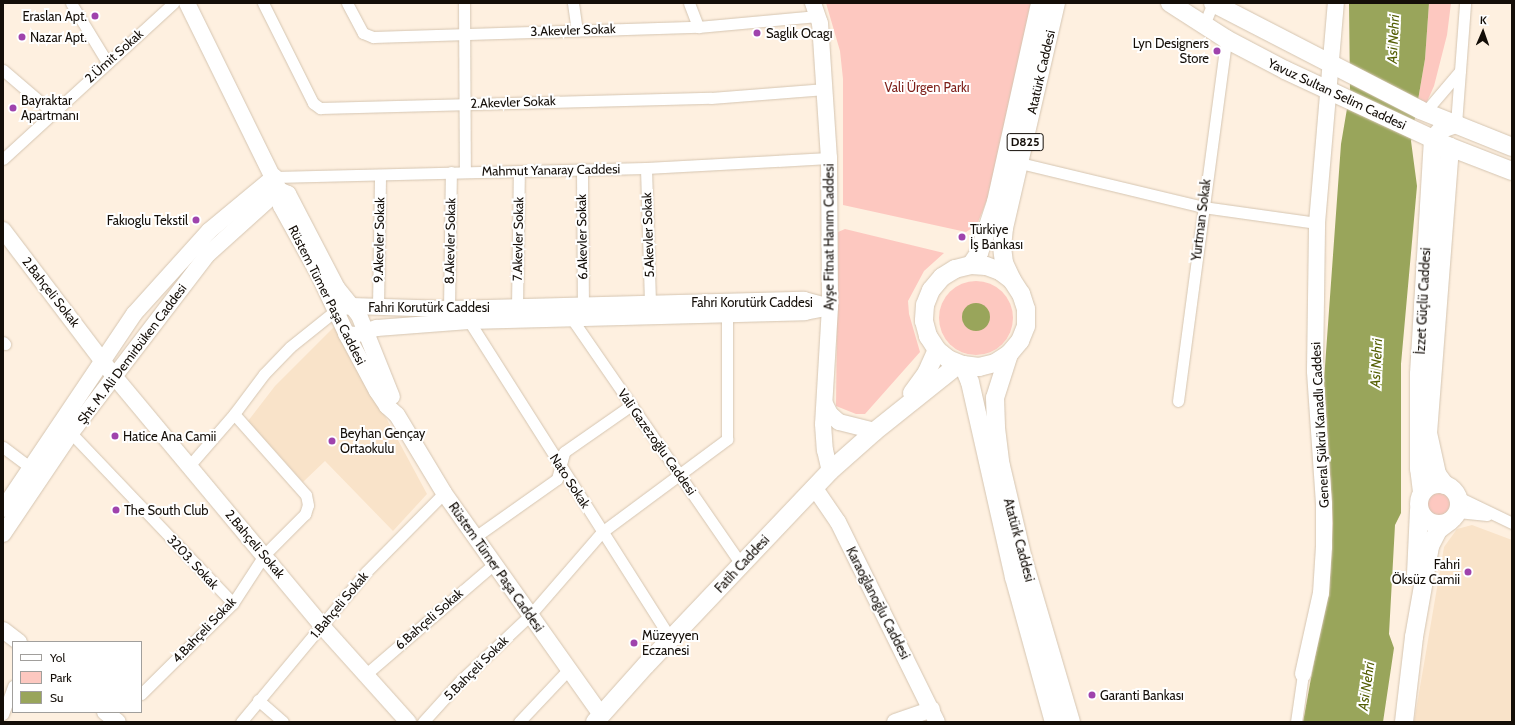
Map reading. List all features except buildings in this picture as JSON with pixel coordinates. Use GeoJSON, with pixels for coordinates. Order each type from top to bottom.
{"type":"FeatureCollection","features":[{"type":"Feature","properties":{"kind":"main road","name":"Atatürk Caddesi"},"geometry":{"type":"LineString","coordinates":[[971,265],[980,253],[996,202],[1040,3]]}},
{"type":"Feature","properties":{"kind":"main road","name":"Atatürk Caddesi"},"geometry":{"type":"LineString","coordinates":[[1012,280],[1000,271],[986,266],[971,265],[955,269],[942,277],[931,290],[925,304],[924,321],[928,336],[937,350],[948,359],[961,365],[979,367],[995,363],[1009,354],[1020,342],[1026,326],[1026,309],[1021,294],[1004,263],[1002,247],[1004,228],[1056,3]]}},
{"type":"Feature","properties":{"kind":"main road","name":"Yavuz Sultan Selim Caddesi"},"geometry":{"type":"LineString","coordinates":[[1170,3],[1226,39],[1335,81],[1423,111],[1512,147]]}},
{"type":"Feature","properties":{"kind":"main road","name":"Yavuz Sultan Selim Caddesi"},"geometry":{"type":"LineString","coordinates":[[1213,3],[1335,81],[1427,136],[1450,147],[1512,170]]}},
{"type":"Feature","properties":{"kind":"main road"},"geometry":{"type":"LineString","coordinates":[[1427,136],[1456,124]]}},
{"type":"Feature","properties":{"kind":"main road","name":"İzzet Güçlü Caddesi"},"geometry":{"type":"LineString","coordinates":[[1414,637],[1419,510],[1422,492],[1419,469],[1419,374],[1427,136]]}},
{"type":"Feature","properties":{"kind":"main road","name":"İzzet Güçlü Caddesi"},"geometry":{"type":"LineString","coordinates":[[1404,722],[1414,637],[1430,546],[1438,530],[1455,510],[1445,485],[1437,474],[1428,433],[1450,147]]}},
{"type":"Feature","properties":{"kind":"main road","name":"Fatih Caddesi"},"geometry":{"type":"LineString","coordinates":[[895,414],[922,380],[937,350]]}},
{"type":"Feature","properties":{"kind":"main road","name":"Atatürk Caddesi"},"geometry":{"type":"LineString","coordinates":[[1009,354],[995,398],[996,428],[1001,466],[1023,559],[1071,722]]}},
{"type":"Feature","properties":{"kind":"main road","name":"Atatürk Caddesi"},"geometry":{"type":"LineString","coordinates":[[961,365],[975,403],[1014,577],[1054,722]]}},
{"type":"Feature","properties":{"kind":"main road","name":"Fatih Caddesi"},"geometry":{"type":"LineString","coordinates":[[601,720],[671,639],[830,471],[895,414],[961,365]]}},
{"type":"Feature","properties":{"kind":"main road"},"geometry":{"type":"LineString","coordinates":[[1422,492],[1432,485],[1445,485]]}},
{"type":"Feature","properties":{"kind":"main road"},"geometry":{"type":"LineString","coordinates":[[1419,510],[1432,523],[1445,524],[1455,510]]}},
{"type":"Feature","properties":{"kind":"street"},"geometry":{"type":"LineString","coordinates":[[71,3],[107,62]]}},
{"type":"Feature","properties":{"kind":"street","name":"2.Ümit Sokak"},"geometry":{"type":"LineString","coordinates":[[3,159],[52,112],[173,3]]}},
{"type":"Feature","properties":{"kind":"street","name":"Rüstem Tümer Paşa Caddesi"},"geometry":{"type":"LineString","coordinates":[[187,3],[276,184],[281,206],[320,276],[346,334],[377,392],[387,406],[397,415],[444,493],[569,669],[601,720]]}},
{"type":"Feature","properties":{"kind":"street","name":"2.Akevler Sokak"},"geometry":{"type":"LineString","coordinates":[[263,3],[313,103],[320,108],[711,98],[826,89]]}},
{"type":"Feature","properties":{"kind":"street","name":"3.Akevler Sokak"},"geometry":{"type":"LineString","coordinates":[[347,3],[363,34],[373,37],[698,27],[815,9]]}},
{"type":"Feature","properties":{"kind":"street"},"geometry":{"type":"LineString","coordinates":[[464,3],[466,104],[465,171]]}},
{"type":"Feature","properties":{"kind":"street"},"geometry":{"type":"LineString","coordinates":[[573,3],[577,30]]}},
{"type":"Feature","properties":{"kind":"street"},"geometry":{"type":"LineString","coordinates":[[689,3],[698,27]]}},
{"type":"Feature","properties":{"kind":"street"},"geometry":{"type":"LineString","coordinates":[[1204,25],[1213,3]]}},
{"type":"Feature","properties":{"kind":"street","name":"General Şükrü Kanadlı Caddesi"},"geometry":{"type":"LineString","coordinates":[[1296,722],[1303,674],[1321,592],[1324,547],[1324,504],[1315,371],[1317,223],[1335,81],[1336,3]]}},
{"type":"Feature","properties":{"kind":"street"},"geometry":{"type":"LineString","coordinates":[[1456,124],[1465,3]]}},
{"type":"Feature","properties":{"kind":"street","name":"Ayşe Fitnat Hanım Caddesi"},"geometry":{"type":"LineString","coordinates":[[815,9],[826,89],[829,158],[830,307],[823,424],[824,450],[830,471]]}},
{"type":"Feature","properties":{"kind":"street","name":"Yurtman Sokak"},"geometry":{"type":"LineString","coordinates":[[1178,401],[1226,39]]}},
{"type":"Feature","properties":{"kind":"street"},"geometry":{"type":"LineString","coordinates":[[3,70],[52,112]]}},
{"type":"Feature","properties":{"kind":"street"},"geometry":{"type":"LineString","coordinates":[[1423,111],[1460,71]]}},
{"type":"Feature","properties":{"kind":"street","name":"Mahmut Yanaray Caddesi"},"geometry":{"type":"LineString","coordinates":[[276,184],[380,175],[465,171],[646,168],[829,158]]}},
{"type":"Feature","properties":{"kind":"street"},"geometry":{"type":"LineString","coordinates":[[1020,163],[1203,207],[1317,223]]}},
{"type":"Feature","properties":{"kind":"street","name":"5.Akevler Sokak"},"geometry":{"type":"LineString","coordinates":[[646,168],[650,302]]}},
{"type":"Feature","properties":{"kind":"street","name":"6.Akevler Sokak"},"geometry":{"type":"LineString","coordinates":[[582,169],[583,305]]}},
{"type":"Feature","properties":{"kind":"street","name":"7.Akevler Sokak"},"geometry":{"type":"LineString","coordinates":[[517,307],[519,171]]}},
{"type":"Feature","properties":{"kind":"street","name":"8.Akevler Sokak"},"geometry":{"type":"LineString","coordinates":[[449,309],[452,172]]}},
{"type":"Feature","properties":{"kind":"street","name":"9.Akevler Sokak"},"geometry":{"type":"LineString","coordinates":[[378,306],[380,175]]}},
{"type":"Feature","properties":{"kind":"street","name":"Rüstem Tümer Paşa Caddesi"},"geometry":{"type":"LineString","coordinates":[[276,184],[288,194],[337,288],[359,315],[396,405],[397,415]]}},
{"type":"Feature","properties":{"kind":"street","name":"Şht. M. Ali Demirbüken Caddesi"},"geometry":{"type":"LineString","coordinates":[[3,509],[32,469],[134,314],[202,238],[259,187],[276,184]]}},
{"type":"Feature","properties":{"kind":"street","name":"Şht. M. Ali Demirbüken Caddesi"},"geometry":{"type":"LineString","coordinates":[[3,534],[71,433],[208,254],[276,184]]}},
{"type":"Feature","properties":{"kind":"street","name":"2.Bahçeli Sokak"},"geometry":{"type":"LineString","coordinates":[[4,235],[104,361],[114,376],[265,554],[322,626],[408,722]]}},
{"type":"Feature","properties":{"kind":"street","name":"Fahri Korutürk Caddesi"},"geometry":{"type":"LineString","coordinates":[[335,311],[343,307],[351,306],[449,309],[650,302],[804,300],[830,307]]}},
{"type":"Feature","properties":{"kind":"street","name":"Fahri Korutürk Caddesi"},"geometry":{"type":"LineString","coordinates":[[346,334],[355,335],[377,328],[468,321],[805,312],[830,307]]}},
{"type":"Feature","properties":{"kind":"street"},"geometry":{"type":"LineString","coordinates":[[189,466],[234,414],[264,374],[290,347],[335,311]]}},
{"type":"Feature","properties":{"kind":"street","name":"5.Bahçeli Sokak"},"geometry":{"type":"LineString","coordinates":[[423,722],[460,681],[530,614],[602,532],[681,475],[727,439],[727,314]]}},
{"type":"Feature","properties":{"kind":"street","name":"Vali Gazezoğlu Caddesi"},"geometry":{"type":"LineString","coordinates":[[572,319],[630,406],[681,475],[741,564]]}},
{"type":"Feature","properties":{"kind":"street","name":"Nato Sokak"},"geometry":{"type":"LineString","coordinates":[[468,321],[671,639]]}},
{"type":"Feature","properties":{"kind":"street"},"geometry":{"type":"LineString","coordinates":[[825,404],[830,414],[839,422],[875,431]]}},
{"type":"Feature","properties":{"kind":"street"},"geometry":{"type":"LineString","coordinates":[[475,537],[556,479],[564,452],[630,406]]}},
{"type":"Feature","properties":{"kind":"street","name":"4.Bahçeli Sokak"},"geometry":{"type":"LineString","coordinates":[[142,693],[233,603],[265,554],[305,514],[308,505],[306,495],[234,414]]}},
{"type":"Feature","properties":{"kind":"street","name":"3203. Sokak"},"geometry":{"type":"LineString","coordinates":[[71,433],[233,603]]}},
{"type":"Feature","properties":{"kind":"street"},"geometry":{"type":"LineString","coordinates":[[3,447],[32,469]]}},
{"type":"Feature","properties":{"kind":"street","name":"Karaoğlanoğlu Caddesi"},"geometry":{"type":"LineString","coordinates":[[814,487],[838,522],[872,596],[935,715]]}},
{"type":"Feature","properties":{"kind":"street","name":"1.Bahçeli Sokak"},"geometry":{"type":"LineString","coordinates":[[242,722],[258,700],[366,572],[444,493]]}},
{"type":"Feature","properties":{"kind":"street"},"geometry":{"type":"LineString","coordinates":[[1455,510],[1494,515],[1512,523]]}},
{"type":"Feature","properties":{"kind":"street","name":"6.Bahçeli Sokak"},"geometry":{"type":"LineString","coordinates":[[365,675],[494,564]]}},
{"type":"Feature","properties":{"kind":"street"},"geometry":{"type":"LineString","coordinates":[[3,630],[18,641]]}},
{"type":"Feature","properties":{"kind":"street"},"geometry":{"type":"LineString","coordinates":[[519,722],[569,669]]}},
{"type":"Feature","properties":{"kind":"street"},"geometry":{"type":"LineString","coordinates":[[3,714],[12,689]]}},
{"type":"Feature","properties":{"kind":"street"},"geometry":{"type":"LineString","coordinates":[[258,700],[283,722]]}},
{"type":"Feature","properties":{"kind":"street"},"geometry":{"type":"LineString","coordinates":[[895,722],[935,715]]}},
{"type":"Feature","properties":{"kind":"shaded area","name":"Beyhan Gençay Ortaokulu"},"geometry":{"type":"Polygon","coordinates":[[[336,325],[427,494],[393,531],[325,461],[303,482],[248,421],[275,386],[336,325]]]}},
{"type":"Feature","properties":{"kind":"shaded area"},"geometry":{"type":"Polygon","coordinates":[[[1472,525],[1512,540],[1512,722],[1414,722],[1444,547],[1457,529],[1472,525]]]}},
{"type":"Feature","properties":{"kind":"green space","name":"Vali Ürgen Parkı"},"geometry":{"type":"Polygon","coordinates":[[[826,3],[1032,3],[992,187],[977,225],[966,232],[843,205],[843,79],[840,51],[826,3]]]}},
{"type":"Feature","properties":{"kind":"green space"},"geometry":{"type":"Polygon","coordinates":[[[1429,3],[1451,3],[1447,35],[1434,86],[1426,104],[1418,100],[1425,59],[1429,3]]]}},
{"type":"Feature","properties":{"kind":"green space"},"geometry":{"type":"Polygon","coordinates":[[[845,229],[944,253],[924,271],[908,301],[909,314],[920,352],[865,414],[856,414],[836,406],[838,232],[845,229]]]}},
{"type":"Feature","properties":{"kind":"green space"},"geometry":{"type":"Polygon","coordinates":[[[976,281],[997,287],[1007,297],[1013,318],[1007,339],[997,349],[976,355],[955,349],[945,339],[939,318],[945,297],[955,287],[976,281]]]}},
{"type":"Feature","properties":{"kind":"green space"},"geometry":{"type":"Polygon","coordinates":[[[1438,492],[1443,493],[1449,499],[1449,509],[1443,515],[1438,516],[1433,515],[1427,509],[1426,504],[1427,499],[1433,493],[1438,492]]]}},
{"type":"Feature","properties":{"kind":"water","name":"Asi Nehri"},"geometry":{"type":"Polygon","coordinates":[[[1349,3],[1429,3],[1425,59],[1411,141],[1417,186],[1401,364],[1401,513],[1395,525],[1389,634],[1394,648],[1383,722],[1303,722],[1330,574],[1333,523],[1324,380],[1341,144],[1350,91],[1349,3]]]}},
{"type":"Feature","properties":{"kind":"water"},"geometry":{"type":"Polygon","coordinates":[[[976,303],[986,307],[990,317],[986,327],[976,331],[966,327],[962,317],[966,307],[976,303]]]}},
{"type":"Feature","properties":{"kind":"place","name":"Eraslan Apt."},"geometry":{"type":"Point","coordinates":[95,16]}},
{"type":"Feature","properties":{"kind":"place","name":"Saglık Ocagı"},"geometry":{"type":"Point","coordinates":[757,33]}},
{"type":"Feature","properties":{"kind":"place","name":"Nazar Apt."},"geometry":{"type":"Point","coordinates":[22,37]}},
{"type":"Feature","properties":{"kind":"place","name":"Lyn Designers Store"},"geometry":{"type":"Point","coordinates":[1217,51]}},
{"type":"Feature","properties":{"kind":"place","name":"Bayraktar Apartmanı"},"geometry":{"type":"Point","coordinates":[13,108]}},
{"type":"Feature","properties":{"kind":"place","name":"Fakıoglu Tekstil"},"geometry":{"type":"Point","coordinates":[196,220]}},
{"type":"Feature","properties":{"kind":"place","name":"Türkiye İş Bankası"},"geometry":{"type":"Point","coordinates":[962,237]}},
{"type":"Feature","properties":{"kind":"place","name":"Hatice Ana Camii"},"geometry":{"type":"Point","coordinates":[115,436]}},
{"type":"Feature","properties":{"kind":"place","name":"Beyhan Gençay Ortaokulu"},"geometry":{"type":"Point","coordinates":[332,441]}},
{"type":"Feature","properties":{"kind":"place","name":"The South Club"},"geometry":{"type":"Point","coordinates":[116,510]}},
{"type":"Feature","properties":{"kind":"place","name":"Fahri Öksüz Camii"},"geometry":{"type":"Point","coordinates":[1468,572]}},
{"type":"Feature","properties":{"kind":"place","name":"Müzeyyen Eczanesi"},"geometry":{"type":"Point","coordinates":[634,643]}},
{"type":"Feature","properties":{"kind":"place","name":"Garanti Bankası"},"geometry":{"type":"Point","coordinates":[1092,695]}}]}
